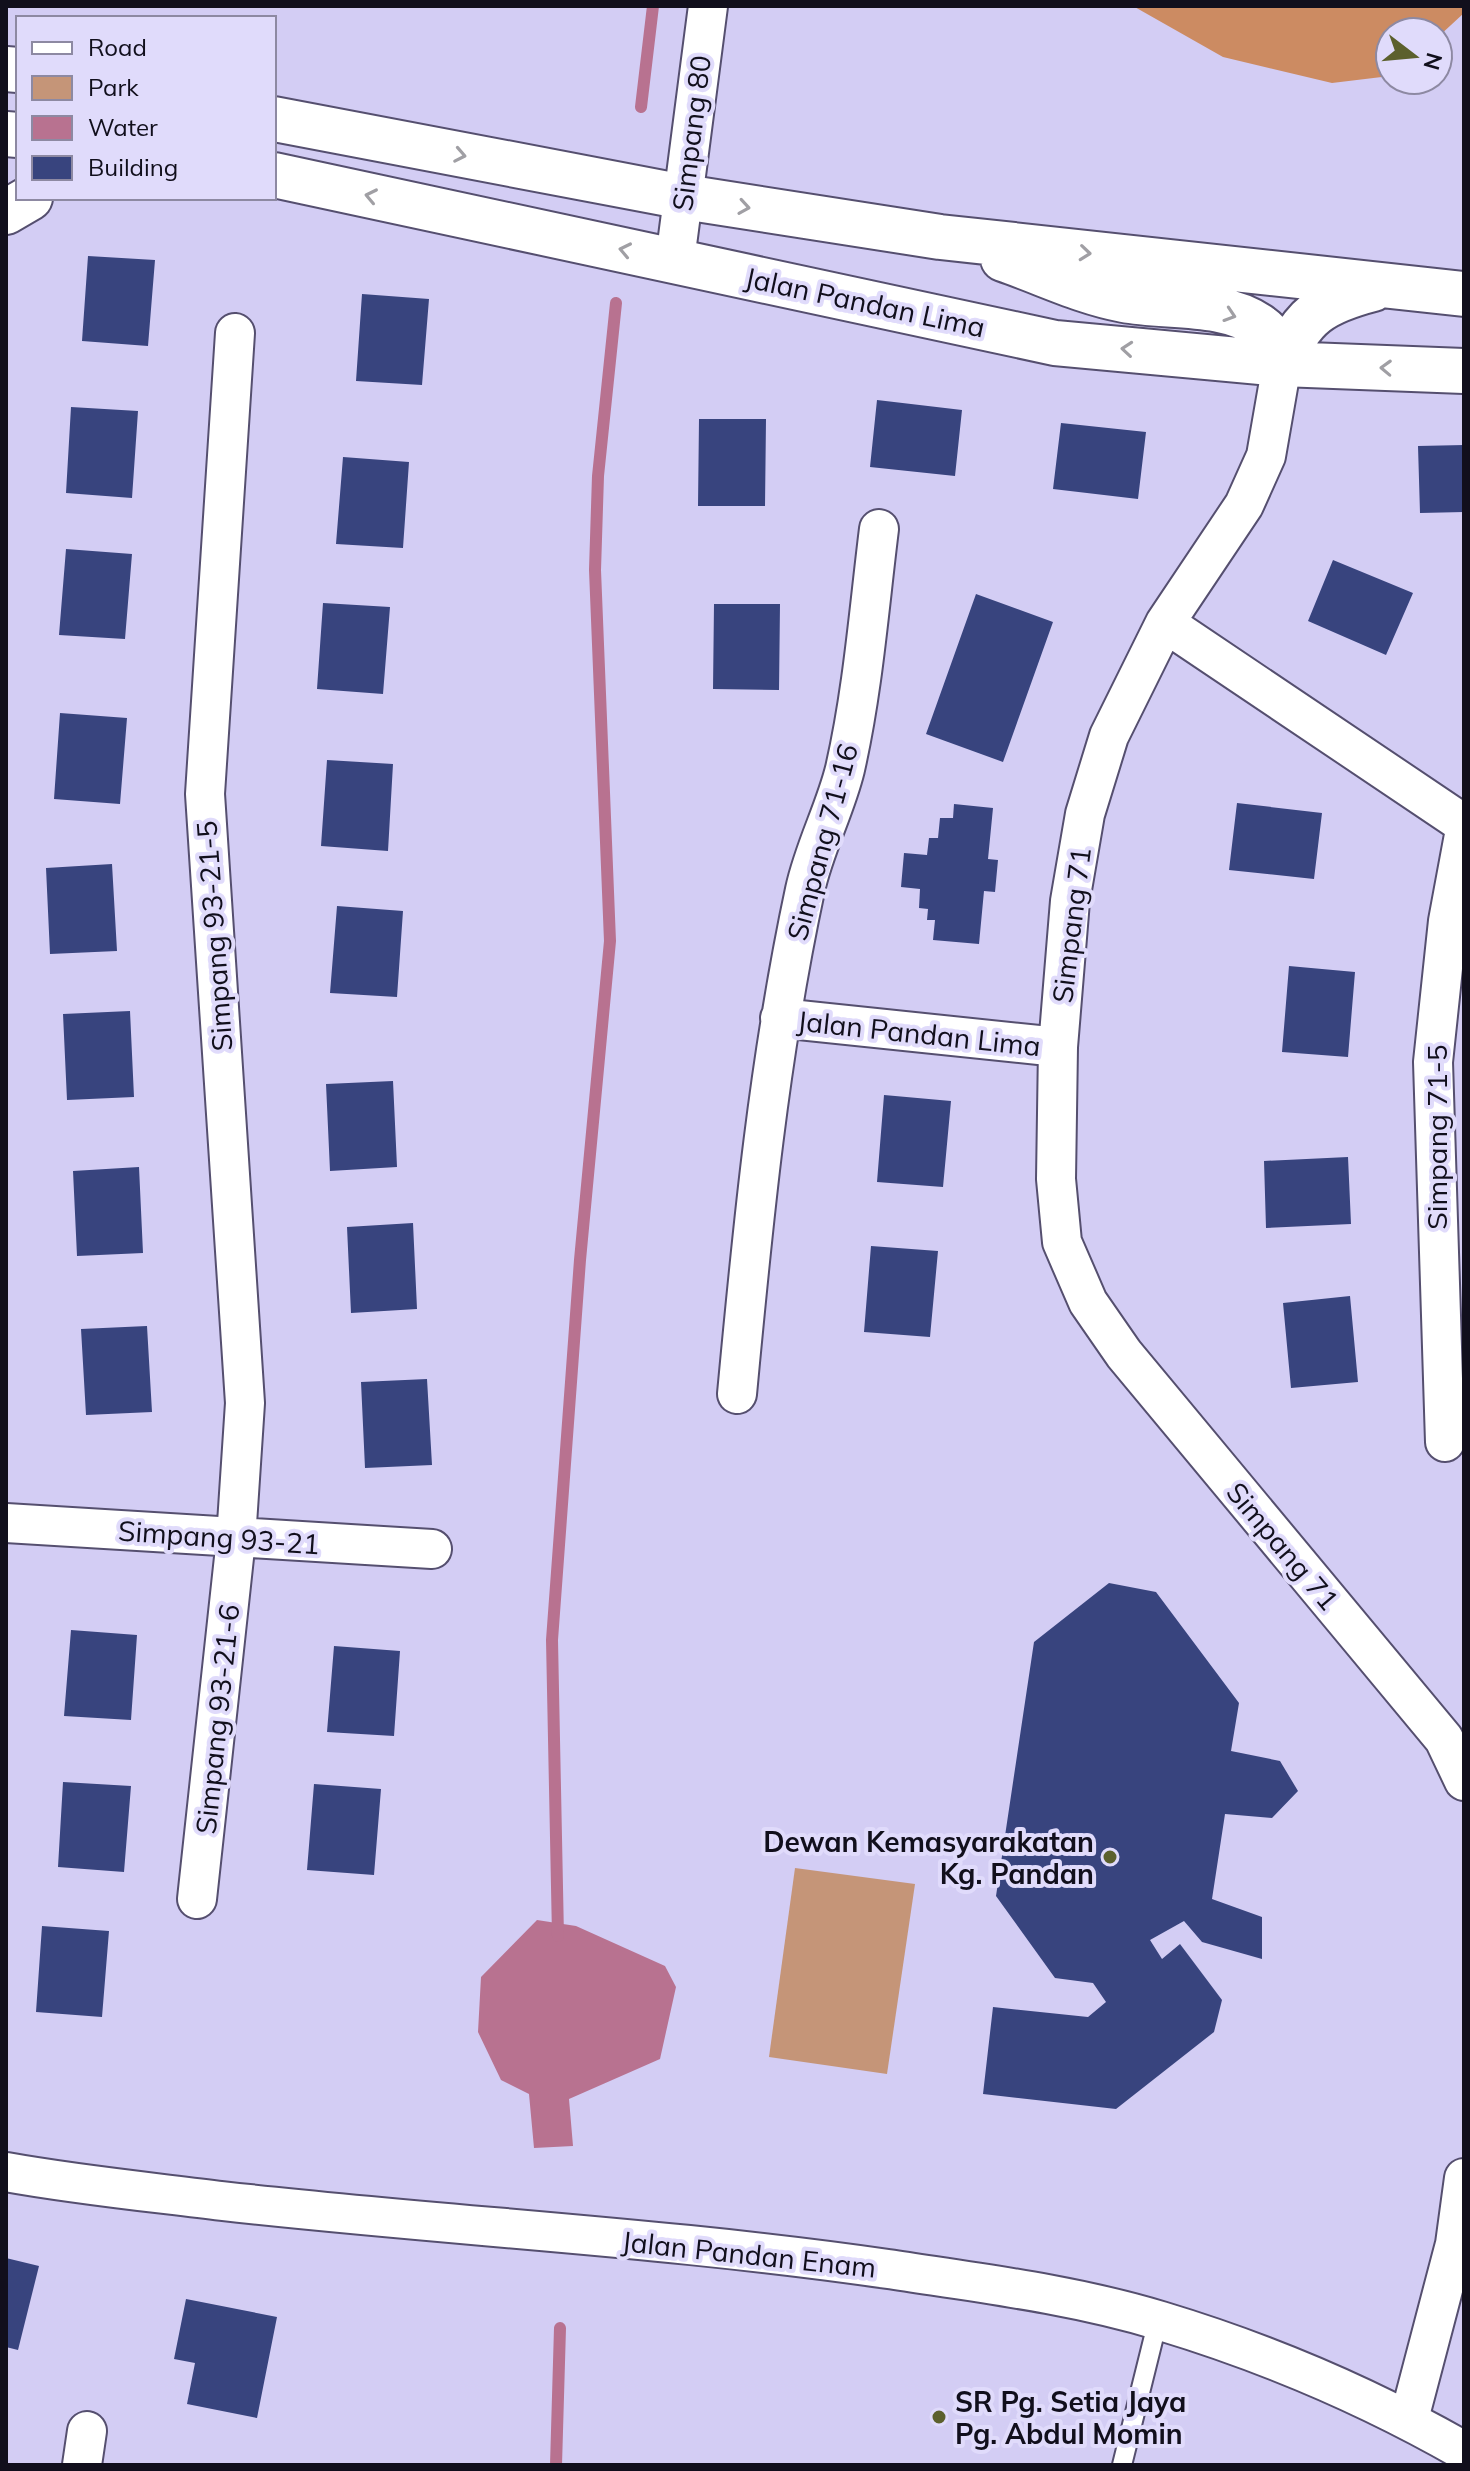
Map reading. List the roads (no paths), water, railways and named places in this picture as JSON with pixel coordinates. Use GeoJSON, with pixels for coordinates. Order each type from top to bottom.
{"type":"FeatureCollection","features":[{"type":"Feature","properties":{"kind":"main road"},"geometry":{"type":"LineString","coordinates":[[276,119],[684,197],[940,237],[1464,294]]}},
{"type":"Feature","properties":{"kind":"main road","name":"Jalan Pandan Lima"},"geometry":{"type":"LineString","coordinates":[[276,175],[1055,343],[1282,364],[1464,371]]}},
{"type":"Feature","properties":{"kind":"main road"},"geometry":{"type":"LineString","coordinates":[[6,212],[27,200]]}},
{"type":"Feature","properties":{"kind":"main road"},"geometry":{"type":"LineString","coordinates":[[940,237],[1075,287],[1125,300],[1220,311],[1259,325],[1271,336],[1282,364]]}},
{"type":"Feature","properties":{"kind":"main road"},"geometry":{"type":"LineString","coordinates":[[1282,364],[1294,333],[1317,309],[1342,297],[1388,286]]}},
{"type":"Feature","properties":{"kind":"street","name":"Simpang 80"},"geometry":{"type":"LineString","coordinates":[[675,260],[708,6]]}},
{"type":"Feature","properties":{"kind":"street","name":"Simpang 93-21-5"},"geometry":{"type":"LineString","coordinates":[[235,333],[205,794],[245,1403],[236,1539]]}},
{"type":"Feature","properties":{"kind":"street","name":"Simpang 71"},"geometry":{"type":"LineString","coordinates":[[1282,364],[1266,456],[1244,505],[1165,623],[1109,736],[1085,814],[1070,901],[1058,1047],[1056,1179],[1062,1242],[1088,1302],[1124,1354],[1444,1739],[1464,1781]]}},
{"type":"Feature","properties":{"kind":"street","name":"Simpang 71-16"},"geometry":{"type":"LineString","coordinates":[[737,1394],[763,1121],[806,885],[844,771],[861,675],[879,529]]}},
{"type":"Feature","properties":{"kind":"street"},"geometry":{"type":"LineString","coordinates":[[1165,623],[1464,824]]}},
{"type":"Feature","properties":{"kind":"street","name":"Simpang 71-5"},"geometry":{"type":"LineString","coordinates":[[1445,1442],[1433,1062],[1448,921],[1464,835]]}},
{"type":"Feature","properties":{"kind":"street","name":"Jalan Pandan Lima"},"geometry":{"type":"LineString","coordinates":[[780,1018],[1058,1047]]}},
{"type":"Feature","properties":{"kind":"street","name":"Simpang 93-21"},"geometry":{"type":"LineString","coordinates":[[6,1523],[432,1549]]}},
{"type":"Feature","properties":{"kind":"street","name":"Simpang 93-21-6"},"geometry":{"type":"LineString","coordinates":[[197,1899],[236,1539]]}},
{"type":"Feature","properties":{"kind":"street","name":"Jalan Pandan Enam"},"geometry":{"type":"LineString","coordinates":[[6,2172],[62,2182],[283,2208],[810,2258],[1047,2292],[1158,2320],[1291,2364],[1409,2419],[1464,2451]]}},
{"type":"Feature","properties":{"kind":"street"},"geometry":{"type":"LineString","coordinates":[[1409,2419],[1455,2244],[1464,2178]]}},
{"type":"Feature","properties":{"kind":"lane"},"geometry":{"type":"LineString","coordinates":[[1122,2465],[1158,2320]]}},
{"type":"Feature","properties":{"kind":"water"},"geometry":{"type":"Polygon","coordinates":[[[537,1920],[576,1926],[665,1966],[676,1987],[660,2059],[569,2099],[573,2146],[534,2148],[529,2094],[501,2080],[478,2032],[481,1977],[537,1920]]]}},
{"type":"Feature","properties":{"kind":"waterway"},"geometry":{"type":"LineString","coordinates":[[641,107],[653,6]]}},
{"type":"Feature","properties":{"kind":"waterway"},"geometry":{"type":"LineString","coordinates":[[558,1936],[552,1640],[580,1260],[610,941],[595,570],[598,476],[616,303]]}},
{"type":"Feature","properties":{"kind":"waterway"},"geometry":{"type":"LineString","coordinates":[[556,2465],[560,2328]]}},
{"type":"Feature","properties":{"kind":"place","name":"Dewan Kemasyarakatan Kg. Pandan"},"geometry":{"type":"Point","coordinates":[1110,1857]}},
{"type":"Feature","properties":{"kind":"place","name":"SR Pg. Setia Jaya Pg. Abdul Momin"},"geometry":{"type":"Point","coordinates":[939,2417]}}]}
